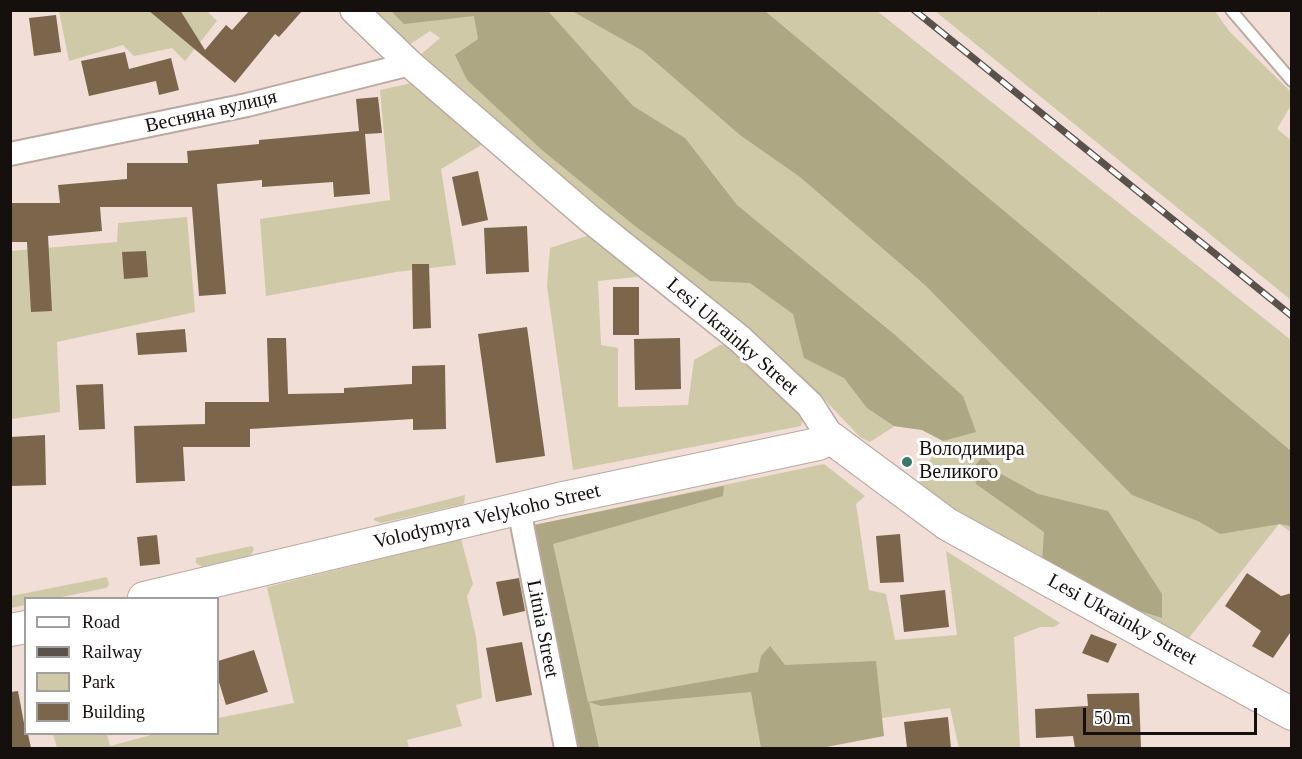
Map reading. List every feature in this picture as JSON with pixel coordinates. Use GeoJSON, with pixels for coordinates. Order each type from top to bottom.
{"type":"FeatureCollection","features":[{"type":"Feature","properties":{"kind":"main road","name":"Volodymyra Velykoho Street"},"geometry":{"type":"LineString","coordinates":[[148,597],[519,509],[818,444],[831,438]]}},
{"type":"Feature","properties":{"kind":"main road","name":"Lesi Ukrainky Street"},"geometry":{"type":"LineString","coordinates":[[831,438],[947,524],[1292,714]]}},
{"type":"Feature","properties":{"kind":"street","name":"Lesi Ukrainky Street"},"geometry":{"type":"LineString","coordinates":[[354,10],[410,64],[590,219],[740,339],[810,405],[831,438]]}},
{"type":"Feature","properties":{"kind":"street","name":"Весняна вулиця"},"geometry":{"type":"LineString","coordinates":[[10,154],[247,105],[410,64]]}},
{"type":"Feature","properties":{"kind":"street","name":"Litnia Street"},"geometry":{"type":"LineString","coordinates":[[519,509],[566,748]]}},
{"type":"Feature","properties":{"kind":"lane"},"geometry":{"type":"LineString","coordinates":[[1231,10],[1292,81]]}},
{"type":"Feature","properties":{"kind":"green space"},"geometry":{"type":"Polygon","coordinates":[[[1095,10],[1099,13],[1101,10],[1215,11],[1229,31],[1291,92],[1291,105],[1277,129],[1291,140],[1291,300],[935,11],[1095,10]]]}},
{"type":"Feature","properties":{"kind":"green space"},"geometry":{"type":"Polygon","coordinates":[[[59,11],[207,11],[217,21],[185,61],[172,48],[134,56],[123,45],[69,61],[59,11]]]}},
{"type":"Feature","properties":{"kind":"green space"},"geometry":{"type":"Polygon","coordinates":[[[372,11],[877,11],[1291,340],[1291,532],[1279,524],[1188,639],[924,494],[919,480],[921,473],[943,441],[922,430],[895,426],[870,442],[860,437],[819,394],[418,57],[440,38],[430,31],[406,47],[372,11]]]}},
{"type":"Feature","properties":{"kind":"green space"},"geometry":{"type":"Polygon","coordinates":[[[412,83],[483,144],[441,169],[456,265],[396,272],[266,296],[260,219],[390,200],[380,90],[412,83]]]}},
{"type":"Feature","properties":{"kind":"green space"},"geometry":{"type":"Polygon","coordinates":[[[187,217],[195,312],[57,342],[60,412],[11,419],[10,251],[117,242],[118,223],[187,217]]]}},
{"type":"Feature","properties":{"kind":"green space"},"geometry":{"type":"Polygon","coordinates":[[[593,234],[645,276],[598,281],[601,345],[618,348],[618,407],[688,405],[694,360],[720,345],[732,344],[805,413],[801,426],[573,470],[547,286],[550,248],[593,234]]]}},
{"type":"Feature","properties":{"kind":"green space"},"geometry":{"type":"Polygon","coordinates":[[[824,464],[865,496],[856,504],[869,590],[886,594],[895,640],[957,635],[946,551],[1060,623],[1054,627],[1040,627],[1014,637],[1020,748],[959,748],[950,708],[789,732],[792,748],[579,748],[534,525],[824,464]]]}},
{"type":"Feature","properties":{"kind":"green space"},"geometry":{"type":"Polygon","coordinates":[[[465,495],[464,504],[381,523],[374,520],[374,518],[465,495]]]}},
{"type":"Feature","properties":{"kind":"green space"},"geometry":{"type":"Polygon","coordinates":[[[461,539],[473,584],[467,596],[476,637],[482,698],[456,705],[462,726],[407,740],[409,748],[57,748],[53,735],[107,735],[110,746],[151,735],[219,735],[219,718],[294,703],[267,587],[461,539]]]}},
{"type":"Feature","properties":{"kind":"green space"},"geometry":{"type":"Polygon","coordinates":[[[252,546],[254,549],[251,555],[202,567],[196,563],[196,558],[252,546]]]}},
{"type":"Feature","properties":{"kind":"green space"},"geometry":{"type":"Polygon","coordinates":[[[107,577],[109,585],[106,588],[61,597],[24,597],[24,605],[11,608],[11,596],[107,577]]]}},
{"type":"Feature","properties":{"kind":"shaded area"},"geometry":{"type":"Polygon","coordinates":[[[391,11],[548,11],[633,106],[685,138],[737,205],[895,335],[963,396],[976,432],[943,441],[922,430],[894,426],[867,408],[844,378],[804,358],[793,314],[750,283],[710,281],[635,226],[542,150],[467,80],[455,55],[478,39],[474,16],[404,24],[391,11]]]}},
{"type":"Feature","properties":{"kind":"shaded area"},"geometry":{"type":"Polygon","coordinates":[[[572,11],[765,11],[1291,451],[1291,526],[1280,524],[1220,534],[1200,522],[1132,495],[925,285],[800,177],[740,135],[643,51],[572,11]]]}},
{"type":"Feature","properties":{"kind":"shaded area"},"geometry":{"type":"Polygon","coordinates":[[[983,456],[1001,474],[1038,494],[1108,511],[1162,594],[1162,618],[1124,606],[1042,561],[1044,532],[976,484],[973,468],[983,456]]]}},
{"type":"Feature","properties":{"kind":"shaded area"},"geometry":{"type":"Polygon","coordinates":[[[724,486],[723,496],[553,544],[588,702],[758,672],[761,656],[770,646],[785,665],[876,661],[884,736],[821,748],[761,748],[751,692],[601,706],[589,702],[599,748],[579,748],[534,525],[724,486]]]}},
{"type":"Feature","properties":{"kind":"building"},"geometry":{"type":"Polygon","coordinates":[[[148,10],[180,10],[205,50],[226,25],[232,30],[250,10],[303,10],[279,37],[275,34],[235,83],[148,10]]]}},
{"type":"Feature","properties":{"kind":"building"},"geometry":{"type":"Polygon","coordinates":[[[56,15],[61,52],[34,56],[29,18],[56,15]]]}},
{"type":"Feature","properties":{"kind":"building"},"geometry":{"type":"Polygon","coordinates":[[[125,52],[129,69],[171,58],[179,90],[159,95],[156,81],[89,96],[81,61],[125,52]]]}},
{"type":"Feature","properties":{"kind":"building"},"geometry":{"type":"Polygon","coordinates":[[[378,97],[382,133],[365,134],[370,194],[334,197],[333,182],[262,187],[262,180],[217,184],[226,294],[199,296],[192,207],[100,207],[102,231],[48,236],[52,311],[31,312],[27,242],[10,242],[10,203],[60,203],[58,185],[127,179],[127,163],[188,163],[187,151],[259,144],[259,140],[359,131],[356,99],[378,97]]]}},
{"type":"Feature","properties":{"kind":"building"},"geometry":{"type":"Polygon","coordinates":[[[478,171],[488,220],[462,226],[452,177],[478,171]]]}},
{"type":"Feature","properties":{"kind":"building"},"geometry":{"type":"Polygon","coordinates":[[[527,226],[529,272],[486,274],[484,228],[527,226]]]}},
{"type":"Feature","properties":{"kind":"building"},"geometry":{"type":"Polygon","coordinates":[[[146,251],[148,277],[124,279],[122,252],[146,251]]]}},
{"type":"Feature","properties":{"kind":"building"},"geometry":{"type":"Polygon","coordinates":[[[412,264],[429,264],[431,328],[413,329],[412,264]]]}},
{"type":"Feature","properties":{"kind":"building"},"geometry":{"type":"Polygon","coordinates":[[[613,287],[639,287],[639,335],[613,335],[613,287]]]}},
{"type":"Feature","properties":{"kind":"building"},"geometry":{"type":"Polygon","coordinates":[[[527,327],[545,456],[496,463],[478,334],[527,327]]]}},
{"type":"Feature","properties":{"kind":"building"},"geometry":{"type":"Polygon","coordinates":[[[185,329],[187,352],[138,355],[136,333],[185,329]]]}},
{"type":"Feature","properties":{"kind":"building"},"geometry":{"type":"Polygon","coordinates":[[[267,338],[286,338],[288,394],[344,393],[344,388],[412,384],[412,366],[445,365],[446,429],[413,430],[413,419],[250,429],[250,447],[183,447],[185,481],[136,483],[134,426],[205,424],[205,402],[269,402],[267,338]]]}},
{"type":"Feature","properties":{"kind":"building"},"geometry":{"type":"Polygon","coordinates":[[[680,338],[681,389],[635,390],[634,339],[680,338]]]}},
{"type":"Feature","properties":{"kind":"building"},"geometry":{"type":"Polygon","coordinates":[[[103,384],[105,429],[79,430],[76,385],[103,384]]]}},
{"type":"Feature","properties":{"kind":"building"},"geometry":{"type":"Polygon","coordinates":[[[45,435],[46,485],[10,486],[10,437],[45,435]]]}},
{"type":"Feature","properties":{"kind":"building"},"geometry":{"type":"Polygon","coordinates":[[[900,534],[904,582],[880,583],[876,536],[900,534]]]}},
{"type":"Feature","properties":{"kind":"building"},"geometry":{"type":"Polygon","coordinates":[[[157,535],[160,564],[140,566],[137,537],[157,535]]]}},
{"type":"Feature","properties":{"kind":"building"},"geometry":{"type":"Polygon","coordinates":[[[1247,573],[1281,596],[1292,593],[1292,630],[1273,658],[1252,646],[1261,631],[1225,606],[1247,573]]]}},
{"type":"Feature","properties":{"kind":"building"},"geometry":{"type":"Polygon","coordinates":[[[519,578],[525,611],[503,616],[496,582],[519,578]]]}},
{"type":"Feature","properties":{"kind":"building"},"geometry":{"type":"Polygon","coordinates":[[[945,590],[949,627],[904,632],[900,595],[945,590]]]}},
{"type":"Feature","properties":{"kind":"building"},"geometry":{"type":"Polygon","coordinates":[[[1091,634],[1117,644],[1108,663],[1082,653],[1091,634]]]}},
{"type":"Feature","properties":{"kind":"building"},"geometry":{"type":"Polygon","coordinates":[[[522,642],[532,695],[496,702],[486,648],[522,642]]]}},
{"type":"Feature","properties":{"kind":"building"},"geometry":{"type":"Polygon","coordinates":[[[254,650],[268,692],[226,705],[219,682],[219,661],[254,650]]]}},
{"type":"Feature","properties":{"kind":"building"},"geometry":{"type":"Polygon","coordinates":[[[18,691],[24,735],[28,735],[31,748],[10,748],[10,692],[18,691]]]}},
{"type":"Feature","properties":{"kind":"building"},"geometry":{"type":"Polygon","coordinates":[[[1139,693],[1141,748],[1075,748],[1073,736],[1036,738],[1035,709],[1088,706],[1087,694],[1139,693]]]}},
{"type":"Feature","properties":{"kind":"building"},"geometry":{"type":"Polygon","coordinates":[[[948,717],[951,748],[907,748],[904,722],[948,717]]]}},
{"type":"Feature","properties":{"kind":"railway"},"geometry":{"type":"LineString","coordinates":[[914,10],[1292,316]]}},
{"type":"Feature","properties":{"kind":"place","name":"Володимира Великого"},"geometry":{"type":"Point","coordinates":[907,462]}}]}
